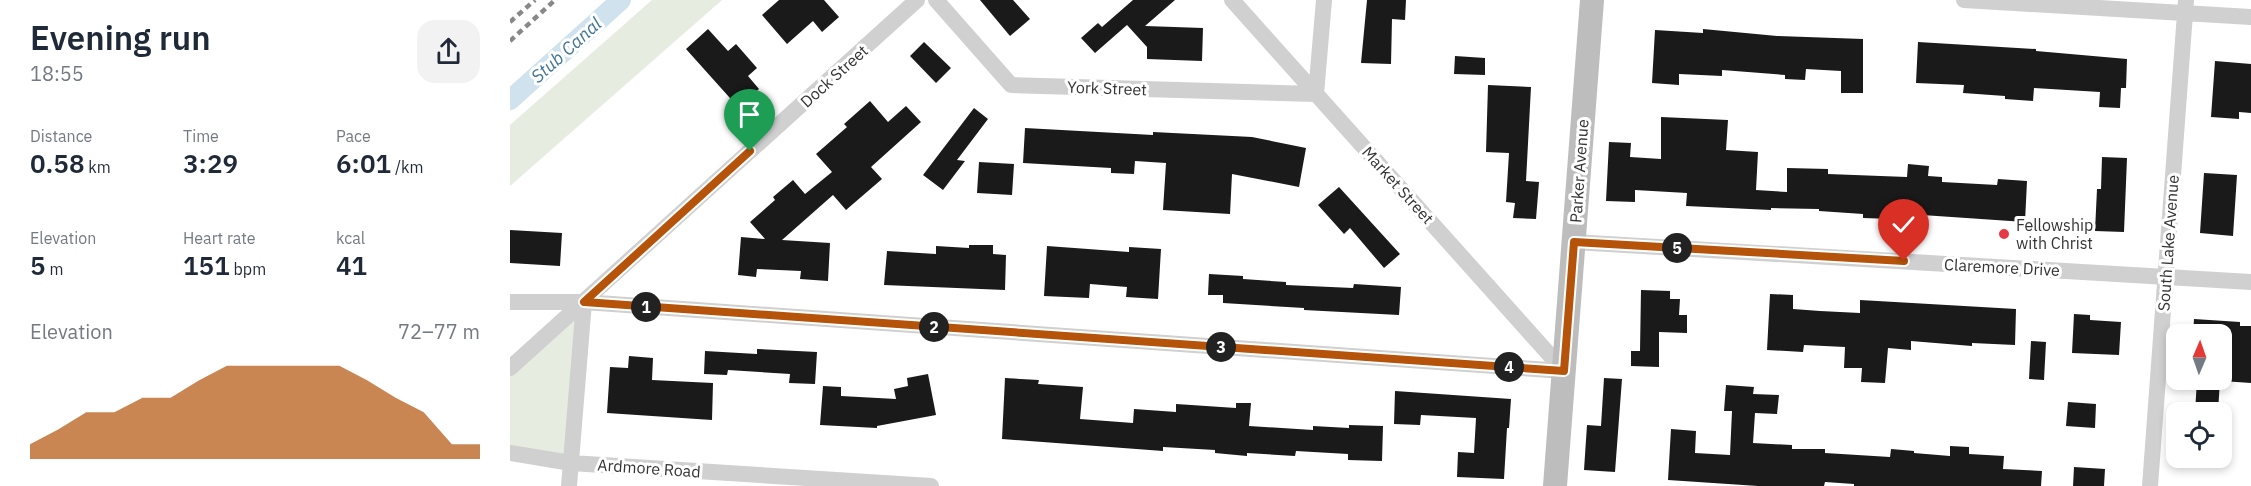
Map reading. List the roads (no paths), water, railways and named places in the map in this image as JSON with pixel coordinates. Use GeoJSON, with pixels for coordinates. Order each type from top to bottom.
{"type":"FeatureCollection","features":[{"type":"Feature","properties":{"kind":"street","name":"Dock Street"},"geometry":{"type":"LineString","coordinates":[[510,368],[917,0]]}},
{"type":"Feature","properties":{"kind":"street","name":"York Street"},"geometry":{"type":"LineString","coordinates":[[936,0],[1011,85],[1316,94]]}},
{"type":"Feature","properties":{"kind":"street","name":"Market Street"},"geometry":{"type":"LineString","coordinates":[[1232,0],[1564,371]]}},
{"type":"Feature","properties":{"kind":"street"},"geometry":{"type":"LineString","coordinates":[[1316,94],[1324,0]]}},
{"type":"Feature","properties":{"kind":"street","name":"Parker Avenue"},"geometry":{"type":"LineString","coordinates":[[1555,486],[1592,0]]}},
{"type":"Feature","properties":{"kind":"street"},"geometry":{"type":"LineString","coordinates":[[1964,0],[2186,7],[2251,17]]}},
{"type":"Feature","properties":{"kind":"street","name":"South Lake Avenue"},"geometry":{"type":"LineString","coordinates":[[2150,486],[2186,7]]}},
{"type":"Feature","properties":{"kind":"street","name":"Claremore Drive"},"geometry":{"type":"LineString","coordinates":[[1574,242],[2251,282]]}},
{"type":"Feature","properties":{"kind":"street"},"geometry":{"type":"LineString","coordinates":[[510,302],[584,302],[1564,371]]}},
{"type":"Feature","properties":{"kind":"street"},"geometry":{"type":"LineString","coordinates":[[569,486],[584,302]]}},
{"type":"Feature","properties":{"kind":"street","name":"Ardmore Road"},"geometry":{"type":"LineString","coordinates":[[510,453],[571,463],[931,486]]}},
{"type":"Feature","properties":{"kind":"waterway","name":"Stub Canal"},"geometry":{"type":"LineString","coordinates":[[510,100],[621,0]]}},
{"type":"Feature","properties":{"kind":"railway"},"geometry":{"type":"LineString","coordinates":[[510,22],[535,0]]}},
{"type":"Feature","properties":{"kind":"railway"},"geometry":{"type":"LineString","coordinates":[[510,41],[555,0]]}},
{"type":"Feature","properties":{"kind":"place","name":"Fellowship with Christ"},"geometry":{"type":"Point","coordinates":[2004,234]}}]}
